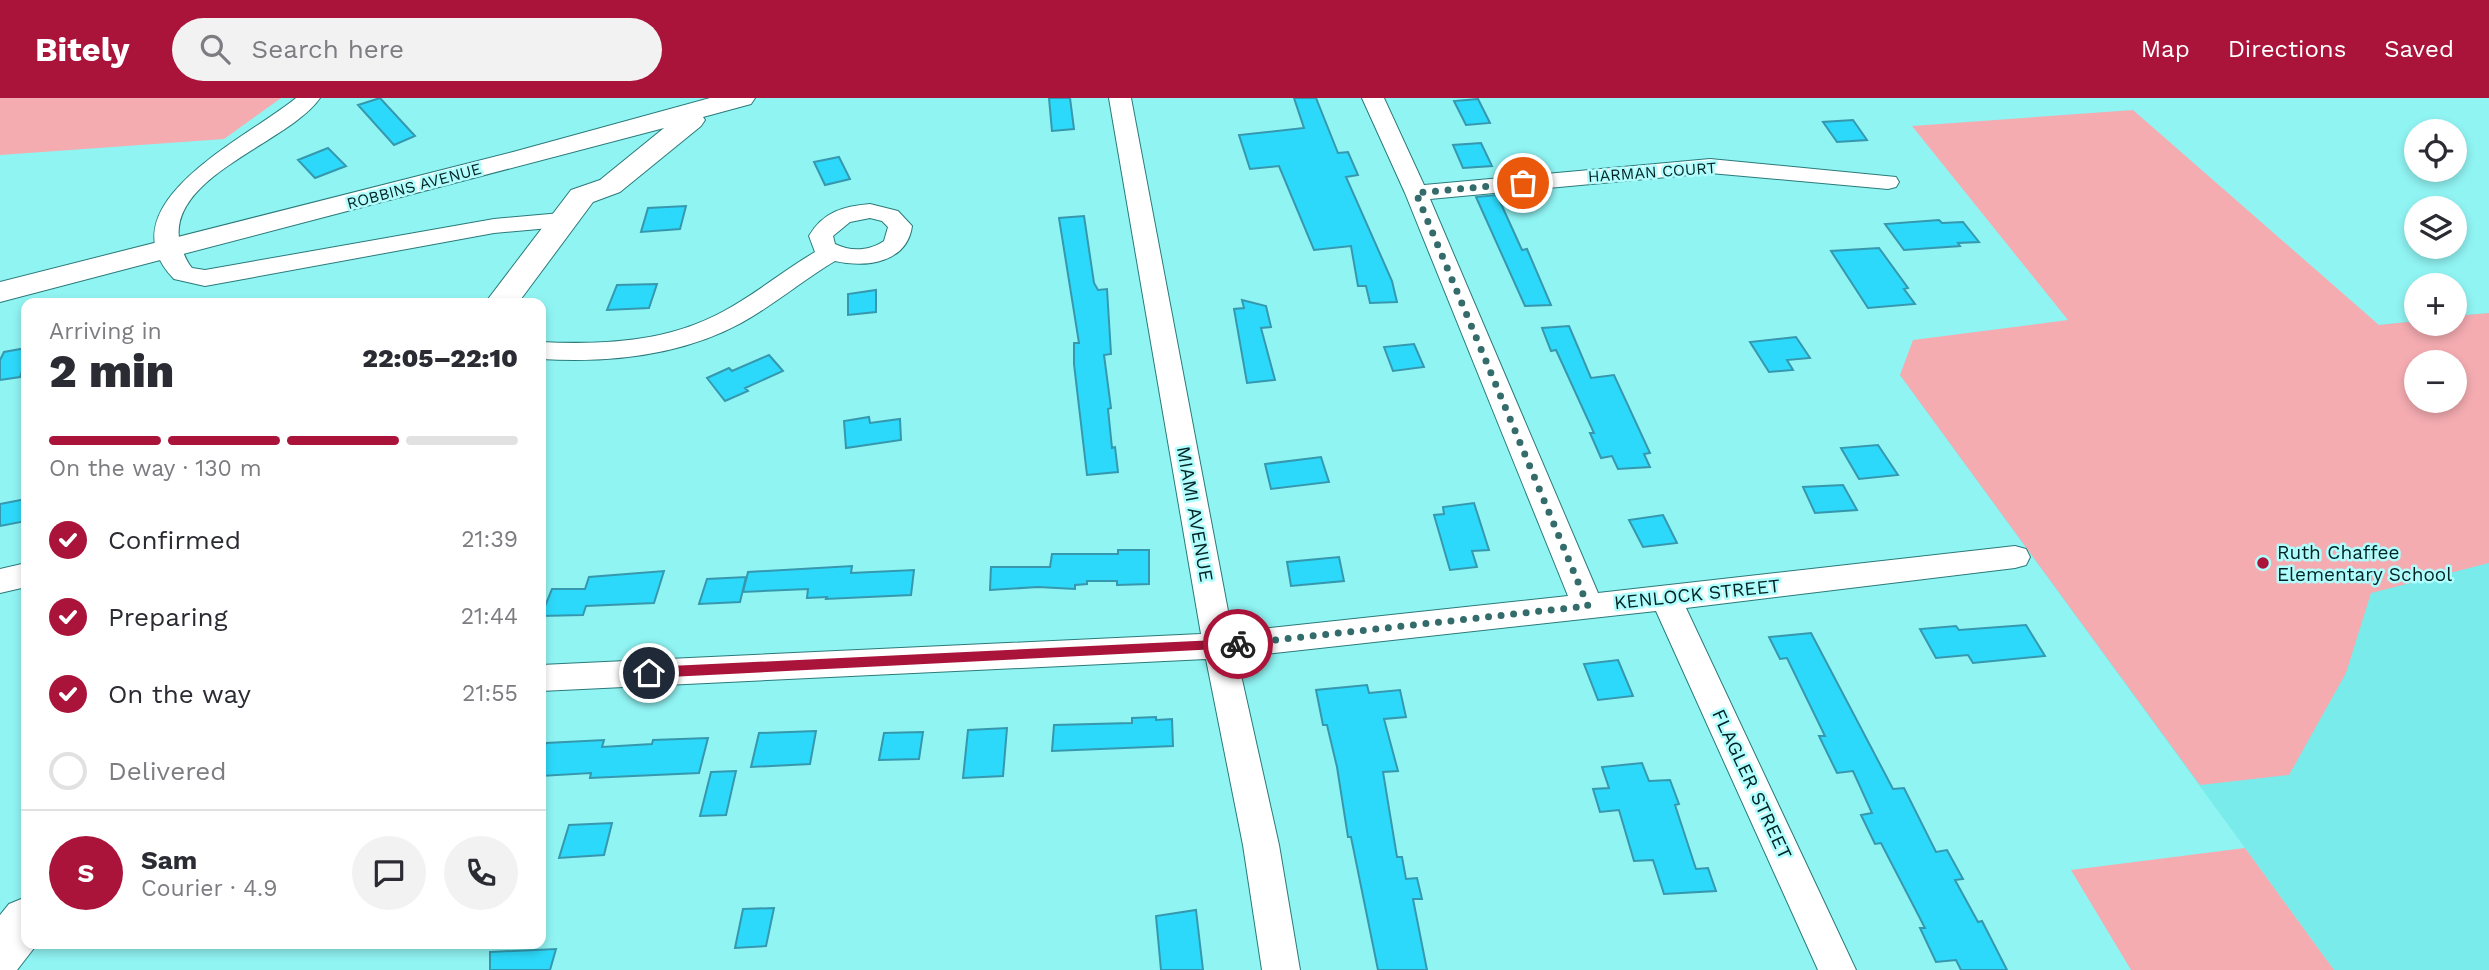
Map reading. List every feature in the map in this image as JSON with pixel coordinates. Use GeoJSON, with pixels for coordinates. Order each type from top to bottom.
{"type":"FeatureCollection","features":[{"type":"Feature","properties":{"kind":"main road"},"geometry":{"type":"LineString","coordinates":[[582,196],[581,187],[594,172],[657,121],[708,101],[741,98]]}},
{"type":"Feature","properties":{"kind":"main road"},"geometry":{"type":"LineString","coordinates":[[505,298],[561,220],[582,196],[610,186],[708,101]]}},
{"type":"Feature","properties":{"kind":"main road","name":"ROBBINS AVENUE"},"geometry":{"type":"LineString","coordinates":[[0,292],[657,121]]}},
{"type":"Feature","properties":{"kind":"main road"},"geometry":{"type":"LineString","coordinates":[[0,953],[21,926]]}},
{"type":"Feature","properties":{"kind":"street"},"geometry":{"type":"LineString","coordinates":[[309,98],[184,193],[169,215],[167,238],[169,250],[184,275],[205,278],[504,224],[561,220]]}},
{"type":"Feature","properties":{"kind":"street","name":"MIAMI AVENUE"},"geometry":{"type":"LineString","coordinates":[[1120,98],[1219,646],[1261,845],[1281,970]]}},
{"type":"Feature","properties":{"kind":"street"},"geometry":{"type":"LineString","coordinates":[[1373,98],[1416,193],[1588,606]]}},
{"type":"Feature","properties":{"kind":"street","name":"HARMAN COURT"},"geometry":{"type":"LineString","coordinates":[[1416,193],[1710,166],[1888,182]]}},
{"type":"Feature","properties":{"kind":"street"},"geometry":{"type":"LineString","coordinates":[[546,351],[614,352],[700,330],[730,318],[831,253]]}},
{"type":"Feature","properties":{"kind":"street","name":"KENLOCK STREET"},"geometry":{"type":"LineString","coordinates":[[546,678],[1219,646],[2015,557]]}},
{"type":"Feature","properties":{"kind":"street"},"geometry":{"type":"LineString","coordinates":[[0,581],[21,576]]}},
{"type":"Feature","properties":{"kind":"street","name":"FLAGLER STREET"},"geometry":{"type":"LineString","coordinates":[[1666,598],[1838,970]]}},
{"type":"Feature","properties":{"kind":"shaded area"},"geometry":{"type":"Polygon","coordinates":[[[0,98],[281,98],[224,139],[0,155],[0,98]]]}},
{"type":"Feature","properties":{"kind":"shaded area","name":"Ruth Chaffee Elementary School"},"geometry":{"type":"Polygon","coordinates":[[[2133,110],[2379,325],[2404,322],[2404,336],[2467,336],[2467,315],[2489,313],[2489,563],[2371,593],[2346,673],[2289,775],[2200,785],[1900,375],[1913,340],[2068,320],[1912,126],[2133,110]]]}},
{"type":"Feature","properties":{"kind":"shaded area","name":"Ruth Chaffee Elementary School"},"geometry":{"type":"Polygon","coordinates":[[[2489,313],[2489,970],[2334,970],[1900,375],[2404,322],[2404,336],[2467,336],[2467,315],[2489,313]]]}},
{"type":"Feature","properties":{"kind":"shaded area"},"geometry":{"type":"Polygon","coordinates":[[[2245,848],[2334,970],[2131,970],[2071,870],[2245,848]]]}},
{"type":"Feature","properties":{"kind":"building"},"geometry":{"type":"Polygon","coordinates":[[[380,98],[415,136],[394,145],[358,105],[380,98]]]}},
{"type":"Feature","properties":{"kind":"building"},"geometry":{"type":"Polygon","coordinates":[[[1049,98],[1070,98],[1074,129],[1052,131],[1049,98]]]}},
{"type":"Feature","properties":{"kind":"building"},"geometry":{"type":"Polygon","coordinates":[[[1294,98],[1316,98],[1338,153],[1348,152],[1358,175],[1346,177],[1392,281],[1397,302],[1370,303],[1366,286],[1358,286],[1351,246],[1314,250],[1279,166],[1250,169],[1239,135],[1304,128],[1294,98]]]}},
{"type":"Feature","properties":{"kind":"building"},"geometry":{"type":"Polygon","coordinates":[[[1478,99],[1490,123],[1466,125],[1454,101],[1478,99]]]}},
{"type":"Feature","properties":{"kind":"building"},"geometry":{"type":"Polygon","coordinates":[[[1853,120],[1867,140],[1837,142],[1823,122],[1853,120]]]}},
{"type":"Feature","properties":{"kind":"building"},"geometry":{"type":"Polygon","coordinates":[[[1481,143],[1492,166],[1463,168],[1453,145],[1481,143]]]}},
{"type":"Feature","properties":{"kind":"building"},"geometry":{"type":"Polygon","coordinates":[[[328,148],[346,166],[315,178],[298,160],[328,148]]]}},
{"type":"Feature","properties":{"kind":"building"},"geometry":{"type":"Polygon","coordinates":[[[839,157],[850,179],[825,185],[814,162],[839,157]]]}},
{"type":"Feature","properties":{"kind":"building"},"geometry":{"type":"Polygon","coordinates":[[[1497,195],[1522,250],[1527,249],[1551,305],[1525,306],[1476,197],[1497,195]]]}},
{"type":"Feature","properties":{"kind":"building"},"geometry":{"type":"Polygon","coordinates":[[[686,206],[680,229],[641,232],[648,208],[686,206]]]}},
{"type":"Feature","properties":{"kind":"building"},"geometry":{"type":"Polygon","coordinates":[[[1084,216],[1094,283],[1098,290],[1107,289],[1111,354],[1104,355],[1111,408],[1108,409],[1112,448],[1115,447],[1118,472],[1087,475],[1074,364],[1074,343],[1079,343],[1059,218],[1084,216]]]}},
{"type":"Feature","properties":{"kind":"building"},"geometry":{"type":"Polygon","coordinates":[[[1939,220],[1942,223],[1963,222],[1979,242],[1904,250],[1885,224],[1939,220]]]}},
{"type":"Feature","properties":{"kind":"building"},"geometry":{"type":"Polygon","coordinates":[[[1879,248],[1908,288],[1904,289],[1915,304],[1868,308],[1831,251],[1879,248]]]}},
{"type":"Feature","properties":{"kind":"building"},"geometry":{"type":"Polygon","coordinates":[[[657,284],[649,308],[607,310],[617,285],[657,284]]]}},
{"type":"Feature","properties":{"kind":"building"},"geometry":{"type":"Polygon","coordinates":[[[876,290],[876,312],[848,315],[848,294],[876,290]]]}},
{"type":"Feature","properties":{"kind":"building"},"geometry":{"type":"Polygon","coordinates":[[[1242,300],[1266,306],[1271,327],[1261,328],[1275,380],[1247,383],[1234,309],[1244,308],[1242,300]]]}},
{"type":"Feature","properties":{"kind":"building"},"geometry":{"type":"Polygon","coordinates":[[[1569,326],[1591,378],[1614,375],[1650,453],[1644,454],[1650,467],[1618,469],[1612,456],[1601,458],[1590,433],[1594,433],[1556,350],[1551,351],[1542,328],[1569,326]]]}},
{"type":"Feature","properties":{"kind":"building"},"geometry":{"type":"Polygon","coordinates":[[[1796,337],[1810,358],[1787,360],[1793,370],[1769,372],[1750,342],[1796,337]]]}},
{"type":"Feature","properties":{"kind":"building"},"geometry":{"type":"Polygon","coordinates":[[[1414,344],[1424,367],[1393,371],[1384,347],[1414,344]]]}},
{"type":"Feature","properties":{"kind":"building"},"geometry":{"type":"Polygon","coordinates":[[[21,349],[20,377],[0,380],[0,360],[4,352],[21,349]]]}},
{"type":"Feature","properties":{"kind":"building"},"geometry":{"type":"Polygon","coordinates":[[[769,355],[783,371],[745,388],[748,391],[725,401],[707,378],[729,368],[732,371],[769,355]]]}},
{"type":"Feature","properties":{"kind":"building"},"geometry":{"type":"Polygon","coordinates":[[[869,417],[870,423],[900,419],[901,440],[846,448],[844,421],[869,417]]]}},
{"type":"Feature","properties":{"kind":"building"},"geometry":{"type":"Polygon","coordinates":[[[1878,445],[1898,475],[1859,479],[1841,448],[1878,445]]]}},
{"type":"Feature","properties":{"kind":"building"},"geometry":{"type":"Polygon","coordinates":[[[1321,457],[1329,482],[1271,489],[1265,464],[1321,457]]]}},
{"type":"Feature","properties":{"kind":"building"},"geometry":{"type":"Polygon","coordinates":[[[1843,485],[1857,510],[1815,513],[1803,487],[1843,485]]]}},
{"type":"Feature","properties":{"kind":"building"},"geometry":{"type":"Polygon","coordinates":[[[21,500],[21,522],[0,526],[0,504],[21,500]]]}},
{"type":"Feature","properties":{"kind":"building"},"geometry":{"type":"Polygon","coordinates":[[[1474,503],[1489,550],[1472,551],[1477,567],[1450,570],[1434,515],[1444,514],[1443,507],[1474,503]]]}},
{"type":"Feature","properties":{"kind":"building"},"geometry":{"type":"Polygon","coordinates":[[[1663,515],[1677,543],[1643,547],[1629,520],[1663,515]]]}},
{"type":"Feature","properties":{"kind":"building"},"geometry":{"type":"Polygon","coordinates":[[[1118,550],[1149,550],[1149,584],[1117,585],[1117,581],[1087,581],[1087,584],[1075,585],[1075,589],[1038,587],[990,590],[991,567],[1050,567],[1052,554],[1118,554],[1118,550]]]}},
{"type":"Feature","properties":{"kind":"building"},"geometry":{"type":"Polygon","coordinates":[[[1339,557],[1344,581],[1291,586],[1287,562],[1339,557]]]}},
{"type":"Feature","properties":{"kind":"building"},"geometry":{"type":"Polygon","coordinates":[[[852,566],[851,573],[914,570],[911,595],[826,599],[827,597],[807,598],[808,589],[743,592],[748,572],[852,566]]]}},
{"type":"Feature","properties":{"kind":"building"},"geometry":{"type":"Polygon","coordinates":[[[664,571],[654,603],[586,606],[583,615],[546,616],[546,604],[552,589],[585,589],[589,577],[664,571]]]}},
{"type":"Feature","properties":{"kind":"building"},"geometry":{"type":"Polygon","coordinates":[[[746,577],[740,602],[699,604],[707,579],[746,577]]]}},
{"type":"Feature","properties":{"kind":"building"},"geometry":{"type":"Polygon","coordinates":[[[2026,625],[2045,656],[1973,663],[1968,655],[1936,658],[1920,629],[1956,626],[1959,630],[2026,625]]]}},
{"type":"Feature","properties":{"kind":"building"},"geometry":{"type":"Polygon","coordinates":[[[1811,633],[1893,789],[1904,788],[1936,852],[1947,850],[1963,879],[1955,880],[1978,922],[1982,921],[2007,970],[1961,970],[1956,960],[1936,962],[1920,928],[1925,928],[1881,843],[1875,844],[1861,815],[1872,813],[1853,771],[1837,773],[1819,736],[1825,736],[1787,658],[1780,659],[1769,637],[1811,633]]]}},
{"type":"Feature","properties":{"kind":"building"},"geometry":{"type":"Polygon","coordinates":[[[1618,660],[1633,696],[1598,700],[1584,664],[1618,660]]]}},
{"type":"Feature","properties":{"kind":"building"},"geometry":{"type":"Polygon","coordinates":[[[1367,685],[1369,693],[1400,690],[1406,717],[1384,719],[1398,771],[1383,772],[1397,857],[1402,857],[1406,879],[1417,878],[1422,899],[1413,899],[1427,970],[1378,970],[1351,837],[1348,837],[1337,767],[1327,725],[1323,725],[1316,690],[1367,685]]]}},
{"type":"Feature","properties":{"kind":"building"},"geometry":{"type":"Polygon","coordinates":[[[1156,717],[1156,720],[1172,719],[1173,746],[1052,751],[1054,725],[1132,723],[1132,718],[1156,717]]]}},
{"type":"Feature","properties":{"kind":"building"},"geometry":{"type":"Polygon","coordinates":[[[1007,728],[1003,776],[963,778],[968,730],[1007,728]]]}},
{"type":"Feature","properties":{"kind":"building"},"geometry":{"type":"Polygon","coordinates":[[[816,731],[810,764],[751,767],[759,733],[816,731]]]}},
{"type":"Feature","properties":{"kind":"building"},"geometry":{"type":"Polygon","coordinates":[[[923,732],[919,759],[879,760],[884,733],[923,732]]]}},
{"type":"Feature","properties":{"kind":"building"},"geometry":{"type":"Polygon","coordinates":[[[708,738],[699,773],[590,778],[591,773],[546,776],[546,743],[604,740],[602,747],[652,744],[653,740],[708,738]]]}},
{"type":"Feature","properties":{"kind":"building"},"geometry":{"type":"Polygon","coordinates":[[[1642,763],[1649,781],[1670,780],[1679,804],[1675,805],[1696,869],[1708,868],[1716,891],[1664,894],[1653,860],[1634,861],[1619,810],[1600,812],[1593,789],[1609,788],[1602,767],[1642,763]]]}},
{"type":"Feature","properties":{"kind":"building"},"geometry":{"type":"Polygon","coordinates":[[[736,771],[726,815],[700,816],[711,772],[736,771]]]}},
{"type":"Feature","properties":{"kind":"building"},"geometry":{"type":"Polygon","coordinates":[[[612,823],[604,855],[559,858],[569,825],[612,823]]]}},
{"type":"Feature","properties":{"kind":"building"},"geometry":{"type":"Polygon","coordinates":[[[774,908],[766,946],[735,948],[743,909],[774,908]]]}},
{"type":"Feature","properties":{"kind":"building"},"geometry":{"type":"Polygon","coordinates":[[[1196,910],[1203,970],[1161,970],[1156,916],[1196,910]]]}},
{"type":"Feature","properties":{"kind":"building"},"geometry":{"type":"Polygon","coordinates":[[[556,949],[550,970],[490,970],[490,952],[556,949]]]}},
{"type":"Feature","properties":{"kind":"way so far"},"geometry":{"type":"LineString","coordinates":[[1238,644],[1588,606],[1416,193],[1523,183]]}},
{"type":"Feature","properties":{"kind":"place","name":"Ruth Chaffee Elementary School"},"geometry":{"type":"Point","coordinates":[2263,563]}},
{"type":"Feature","properties":{"kind":"route"},"geometry":{"type":"LineString","coordinates":[[649,673],[1238,644]]}}]}
